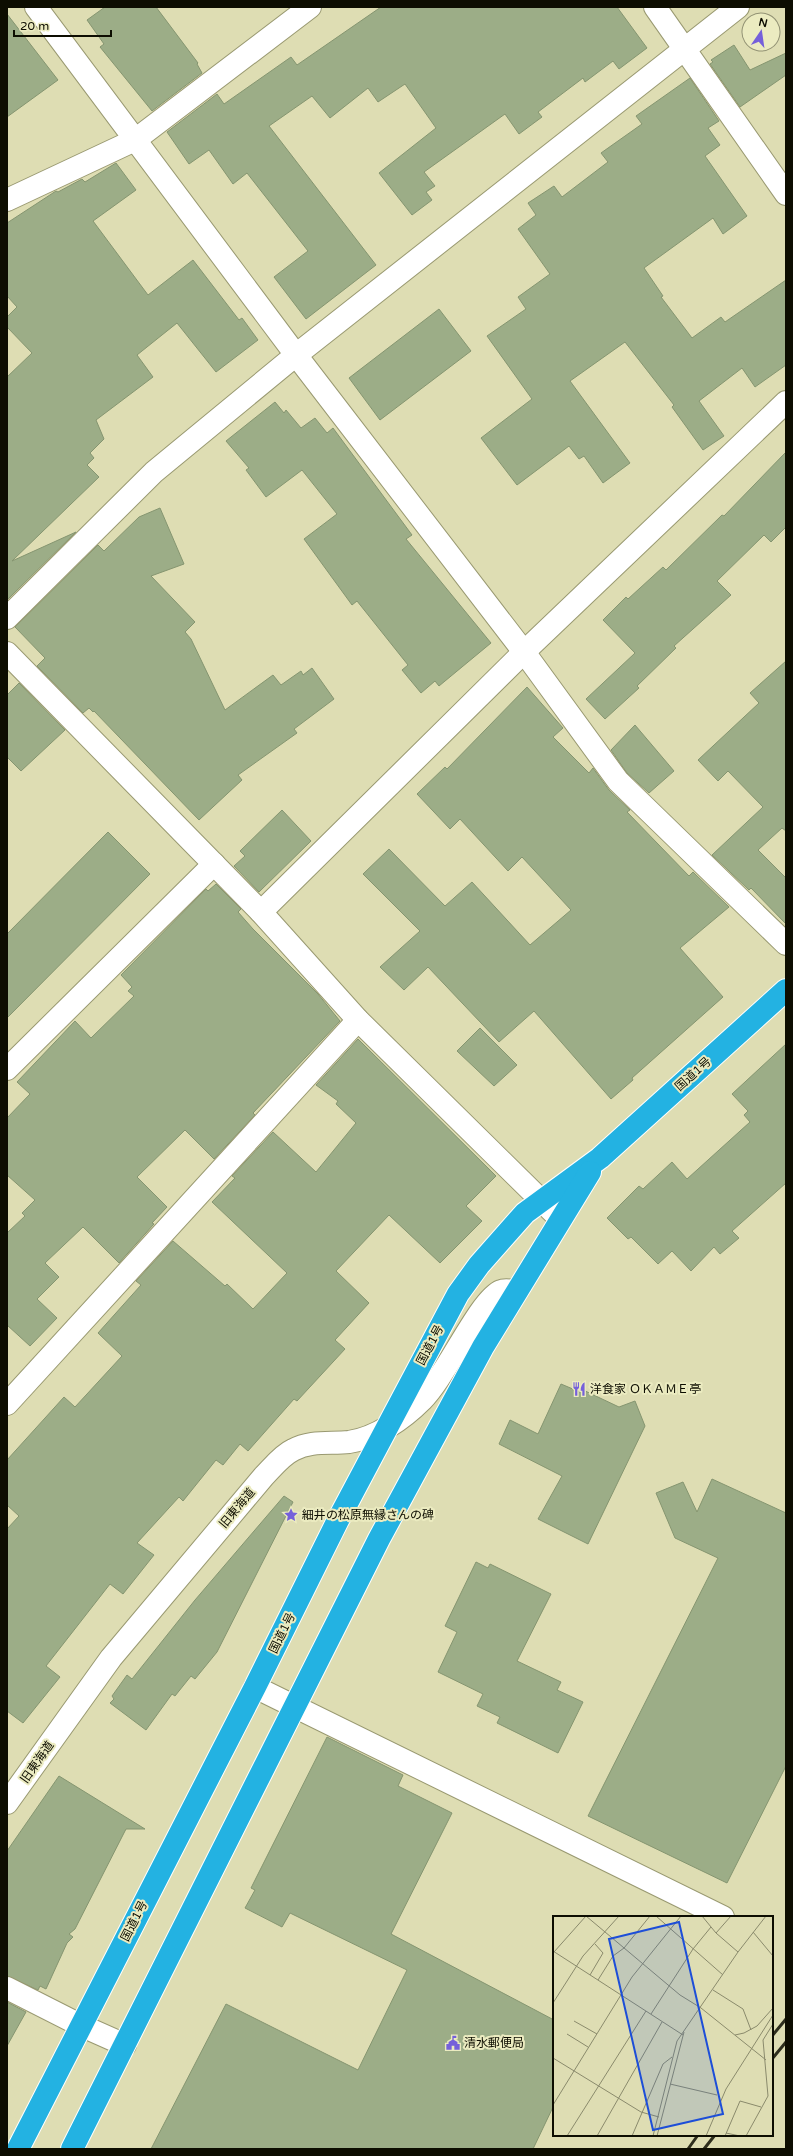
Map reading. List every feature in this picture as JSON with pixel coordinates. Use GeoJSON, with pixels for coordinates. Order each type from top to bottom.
{"type":"FeatureCollection","features":[{"type":"Feature","properties":{"kind":"highway","name":"国道1号"},"geometry":{"type":"LineString","coordinates":[[18,2149],[80,2025],[255,1687],[338,1520],[458,1294],[479,1265],[525,1213],[600,1158],[786,990]]}},
{"type":"Feature","properties":{"kind":"highway","name":"国道1号"},"geometry":{"type":"LineString","coordinates":[[72,2149],[379,1539],[483,1347],[516,1291],[543,1250],[560,1218],[600,1158]]}},
{"type":"Feature","properties":{"kind":"street"},"geometry":{"type":"LineString","coordinates":[[36,7],[296,355],[524,652],[618,781],[786,944]]}},
{"type":"Feature","properties":{"kind":"street"},"geometry":{"type":"LineString","coordinates":[[7,200],[135,140],[310,7]]}},
{"type":"Feature","properties":{"kind":"street"},"geometry":{"type":"LineString","coordinates":[[655,7],[786,194]]}},
{"type":"Feature","properties":{"kind":"street"},"geometry":{"type":"LineString","coordinates":[[7,618],[154,472],[296,355],[738,7]]}},
{"type":"Feature","properties":{"kind":"street"},"geometry":{"type":"LineString","coordinates":[[261,912],[524,652],[786,402]]}},
{"type":"Feature","properties":{"kind":"street"},"geometry":{"type":"LineString","coordinates":[[7,653],[261,912],[358,1020],[541,1202],[560,1218]]}},
{"type":"Feature","properties":{"kind":"street"},"geometry":{"type":"LineString","coordinates":[[7,1069],[214,864]]}},
{"type":"Feature","properties":{"kind":"street"},"geometry":{"type":"LineString","coordinates":[[7,1404],[358,1020]]}},
{"type":"Feature","properties":{"kind":"street","name":"旧東海道"},"geometry":{"type":"LineString","coordinates":[[7,1803],[111,1658],[264,1476],[292,1450],[310,1443],[349,1442],[369,1437],[413,1410],[430,1393],[490,1299],[502,1290],[516,1291]]}},
{"type":"Feature","properties":{"kind":"street"},"geometry":{"type":"LineString","coordinates":[[255,1687],[721,1916]]}},
{"type":"Feature","properties":{"kind":"street"},"geometry":{"type":"LineString","coordinates":[[7,1988],[80,2025],[125,2045]]}},
{"type":"Feature","properties":{"kind":"building"},"geometry":{"type":"Polygon","coordinates":[[[105,7],[156,7],[198,63],[197,64],[202,73],[152,111],[100,47],[104,44],[87,20],[105,7]]]}},
{"type":"Feature","properties":{"kind":"building"},"geometry":{"type":"Polygon","coordinates":[[[381,7],[617,7],[647,48],[619,69],[613,61],[585,82],[583,78],[538,112],[542,117],[519,134],[505,114],[424,172],[435,186],[426,192],[432,200],[412,215],[379,173],[436,128],[405,84],[378,102],[368,88],[330,118],[312,96],[269,126],[376,265],[306,319],[274,277],[308,251],[247,173],[233,184],[209,150],[189,164],[167,132],[217,94],[224,104],[291,57],[297,65],[381,7]]]}},
{"type":"Feature","properties":{"kind":"building"},"geometry":{"type":"Polygon","coordinates":[[[7,14],[58,80],[7,117],[7,14]]]}},
{"type":"Feature","properties":{"kind":"building"},"geometry":{"type":"Polygon","coordinates":[[[734,45],[750,70],[786,53],[786,75],[740,107],[710,64],[713,62],[711,60],[734,45]]]}},
{"type":"Feature","properties":{"kind":"building"},"geometry":{"type":"Polygon","coordinates":[[[690,78],[719,121],[708,128],[720,145],[705,156],[747,216],[723,234],[713,218],[644,268],[663,296],[661,297],[692,338],[721,317],[725,322],[786,280],[786,365],[755,387],[742,368],[699,401],[724,436],[703,450],[672,407],[674,405],[625,342],[570,381],[630,463],[603,483],[584,456],[579,459],[569,446],[517,485],[481,438],[532,399],[487,336],[526,309],[518,297],[550,274],[518,229],[536,215],[528,203],[554,186],[562,197],[608,162],[601,153],[642,124],[636,116],[690,78]]]}},
{"type":"Feature","properties":{"kind":"building"},"geometry":{"type":"Polygon","coordinates":[[[116,163],[136,190],[93,221],[148,295],[193,260],[239,320],[242,318],[258,340],[216,372],[177,323],[137,355],[153,377],[96,420],[104,439],[90,453],[94,458],[87,465],[99,477],[12,561],[76,532],[7,600],[7,377],[32,353],[7,327],[7,317],[17,307],[7,296],[7,223],[56,191],[58,192],[82,179],[85,182],[116,163]]]}},
{"type":"Feature","properties":{"kind":"building"},"geometry":{"type":"Polygon","coordinates":[[[439,309],[471,351],[380,420],[349,378],[439,309]]]}},
{"type":"Feature","properties":{"kind":"building"},"geometry":{"type":"Polygon","coordinates":[[[275,402],[284,413],[286,410],[301,428],[315,418],[327,433],[333,428],[412,535],[406,539],[491,643],[439,686],[435,681],[421,693],[402,670],[408,665],[357,601],[352,605],[304,539],[337,514],[302,470],[266,497],[246,470],[249,468],[226,441],[275,402]]]}},
{"type":"Feature","properties":{"kind":"building"},"geometry":{"type":"Polygon","coordinates":[[[786,452],[786,527],[771,542],[764,535],[717,581],[731,595],[674,646],[676,648],[637,686],[639,688],[605,719],[586,699],[635,653],[603,620],[626,597],[628,599],[663,567],[666,570],[722,515],[724,516],[786,452]]]}},
{"type":"Feature","properties":{"kind":"building"},"geometry":{"type":"Polygon","coordinates":[[[160,508],[184,564],[151,576],[195,622],[185,632],[191,639],[225,710],[273,675],[281,685],[301,671],[303,675],[312,668],[334,699],[294,729],[297,733],[238,775],[242,780],[199,820],[94,711],[93,712],[89,708],[83,713],[37,666],[45,658],[15,627],[98,545],[104,551],[139,517],[160,508]]]}},
{"type":"Feature","properties":{"kind":"building"},"geometry":{"type":"Polygon","coordinates":[[[786,661],[786,831],[782,828],[758,850],[786,878],[786,924],[751,888],[749,890],[712,855],[763,807],[728,771],[718,781],[698,760],[759,703],[750,693],[786,661]]]}},
{"type":"Feature","properties":{"kind":"building"},"geometry":{"type":"Polygon","coordinates":[[[19,683],[65,730],[21,771],[7,757],[7,695],[19,683]]]}},
{"type":"Feature","properties":{"kind":"building"},"geometry":{"type":"Polygon","coordinates":[[[527,687],[563,728],[553,737],[589,773],[593,768],[609,790],[630,810],[627,812],[689,876],[693,872],[729,907],[680,948],[723,997],[632,1078],[633,1080],[611,1099],[534,1011],[499,1042],[428,967],[404,990],[380,967],[420,931],[363,874],[389,849],[445,906],[472,882],[530,945],[571,910],[522,857],[508,871],[460,819],[450,829],[417,794],[445,767],[447,769],[527,687]]]}},
{"type":"Feature","properties":{"kind":"building"},"geometry":{"type":"Polygon","coordinates":[[[635,725],[674,771],[649,793],[627,773],[611,750],[635,725]]]}},
{"type":"Feature","properties":{"kind":"building"},"geometry":{"type":"Polygon","coordinates":[[[282,810],[311,841],[259,892],[234,866],[245,856],[240,851],[282,810]]]}},
{"type":"Feature","properties":{"kind":"building"},"geometry":{"type":"Polygon","coordinates":[[[108,832],[150,874],[7,1018],[7,934],[108,832]]]}},
{"type":"Feature","properties":{"kind":"building"},"geometry":{"type":"Polygon","coordinates":[[[216,884],[241,909],[238,912],[253,929],[318,994],[340,1021],[253,1113],[255,1115],[214,1159],[185,1130],[137,1177],[167,1207],[119,1263],[83,1227],[45,1263],[59,1277],[37,1299],[57,1318],[30,1346],[7,1325],[7,1233],[25,1216],[22,1213],[35,1200],[7,1175],[7,1118],[30,1094],[17,1082],[75,1021],[91,1038],[134,996],[128,991],[132,987],[121,975],[206,889],[208,891],[216,884]]]}},
{"type":"Feature","properties":{"kind":"building"},"geometry":{"type":"Polygon","coordinates":[[[480,1028],[517,1065],[494,1086],[457,1051],[480,1028]]]}},
{"type":"Feature","properties":{"kind":"building"},"geometry":{"type":"Polygon","coordinates":[[[358,1039],[496,1176],[466,1206],[482,1221],[440,1263],[389,1215],[336,1271],[369,1303],[335,1340],[345,1349],[297,1401],[294,1399],[248,1451],[240,1444],[223,1465],[216,1460],[183,1501],[179,1497],[137,1543],[154,1555],[123,1594],[110,1584],[46,1666],[60,1677],[23,1723],[7,1711],[7,1529],[19,1516],[7,1505],[7,1460],[64,1397],[75,1407],[122,1356],[98,1333],[141,1285],[136,1281],[173,1241],[225,1286],[227,1284],[253,1309],[287,1273],[212,1202],[235,1178],[232,1176],[273,1132],[316,1172],[356,1123],[336,1104],[338,1101],[316,1085],[358,1039]]]}},
{"type":"Feature","properties":{"kind":"building"},"geometry":{"type":"Polygon","coordinates":[[[786,1044],[786,1183],[732,1231],[739,1238],[720,1254],[714,1247],[691,1271],[672,1251],[658,1264],[631,1237],[628,1239],[607,1218],[639,1186],[643,1189],[672,1162],[687,1179],[750,1122],[744,1115],[748,1111],[732,1094],[786,1044]]]}},
{"type":"Feature","properties":{"kind":"building"},"geometry":{"type":"Polygon","coordinates":[[[561,1384],[580,1392],[581,1389],[619,1407],[635,1401],[645,1426],[588,1544],[538,1519],[562,1476],[499,1444],[510,1420],[538,1434],[561,1384]]]}},
{"type":"Feature","properties":{"kind":"building"},"geometry":{"type":"Polygon","coordinates":[[[712,1479],[786,1513],[786,1766],[727,1883],[588,1816],[718,1558],[675,1538],[656,1493],[683,1482],[697,1512],[712,1479]]]}},
{"type":"Feature","properties":{"kind":"building"},"geometry":{"type":"Polygon","coordinates":[[[284,1496],[293,1502],[217,1652],[195,1679],[191,1676],[175,1696],[172,1694],[146,1730],[110,1703],[114,1699],[112,1696],[127,1675],[132,1679],[195,1600],[284,1496]]]}},
{"type":"Feature","properties":{"kind":"building"},"geometry":{"type":"Polygon","coordinates":[[[476,1562],[488,1568],[490,1564],[551,1594],[517,1661],[561,1682],[557,1690],[583,1702],[558,1753],[497,1723],[500,1717],[477,1706],[483,1694],[438,1672],[457,1632],[445,1626],[476,1562]]]}},
{"type":"Feature","properties":{"kind":"building"},"geometry":{"type":"Polygon","coordinates":[[[327,1737],[403,1775],[398,1786],[452,1813],[391,1934],[553,2019],[553,2107],[533,2149],[151,2149],[226,2004],[358,2070],[407,1970],[290,1913],[282,1927],[245,1908],[255,1890],[251,1888],[327,1737]]]}},
{"type":"Feature","properties":{"kind":"building"},"geometry":{"type":"Polygon","coordinates":[[[59,1776],[145,1829],[126,1829],[75,1929],[69,1934],[73,1937],[67,1943],[46,1989],[40,1986],[38,1990],[7,1976],[7,1851],[59,1776]]]}},
{"type":"Feature","properties":{"kind":"building"},"geometry":{"type":"Polygon","coordinates":[[[7,2002],[26,2012],[7,2046],[7,2002]]]}},
{"type":"Feature","properties":{"kind":"railway"},"geometry":{"type":"LineString","coordinates":[[773,2035],[786,2019]]}},
{"type":"Feature","properties":{"kind":"railway"},"geometry":{"type":"LineString","coordinates":[[773,2058],[786,2042]]}},
{"type":"Feature","properties":{"kind":"railway"},"geometry":{"type":"LineString","coordinates":[[688,2149],[697,2136]]}},
{"type":"Feature","properties":{"kind":"railway"},"geometry":{"type":"LineString","coordinates":[[704,2149],[714,2136]]}},
{"type":"Feature","properties":{"kind":"place","name":"洋食家 ＯＫＡＭＥ亭"},"geometry":{"type":"Point","coordinates":[579,1389]}},
{"type":"Feature","properties":{"kind":"place","name":"細井の松原無縁さんの碑"},"geometry":{"type":"Point","coordinates":[291,1515]}},
{"type":"Feature","properties":{"kind":"place","name":"清水郵便局"},"geometry":{"type":"Point","coordinates":[453,2043]}}]}
